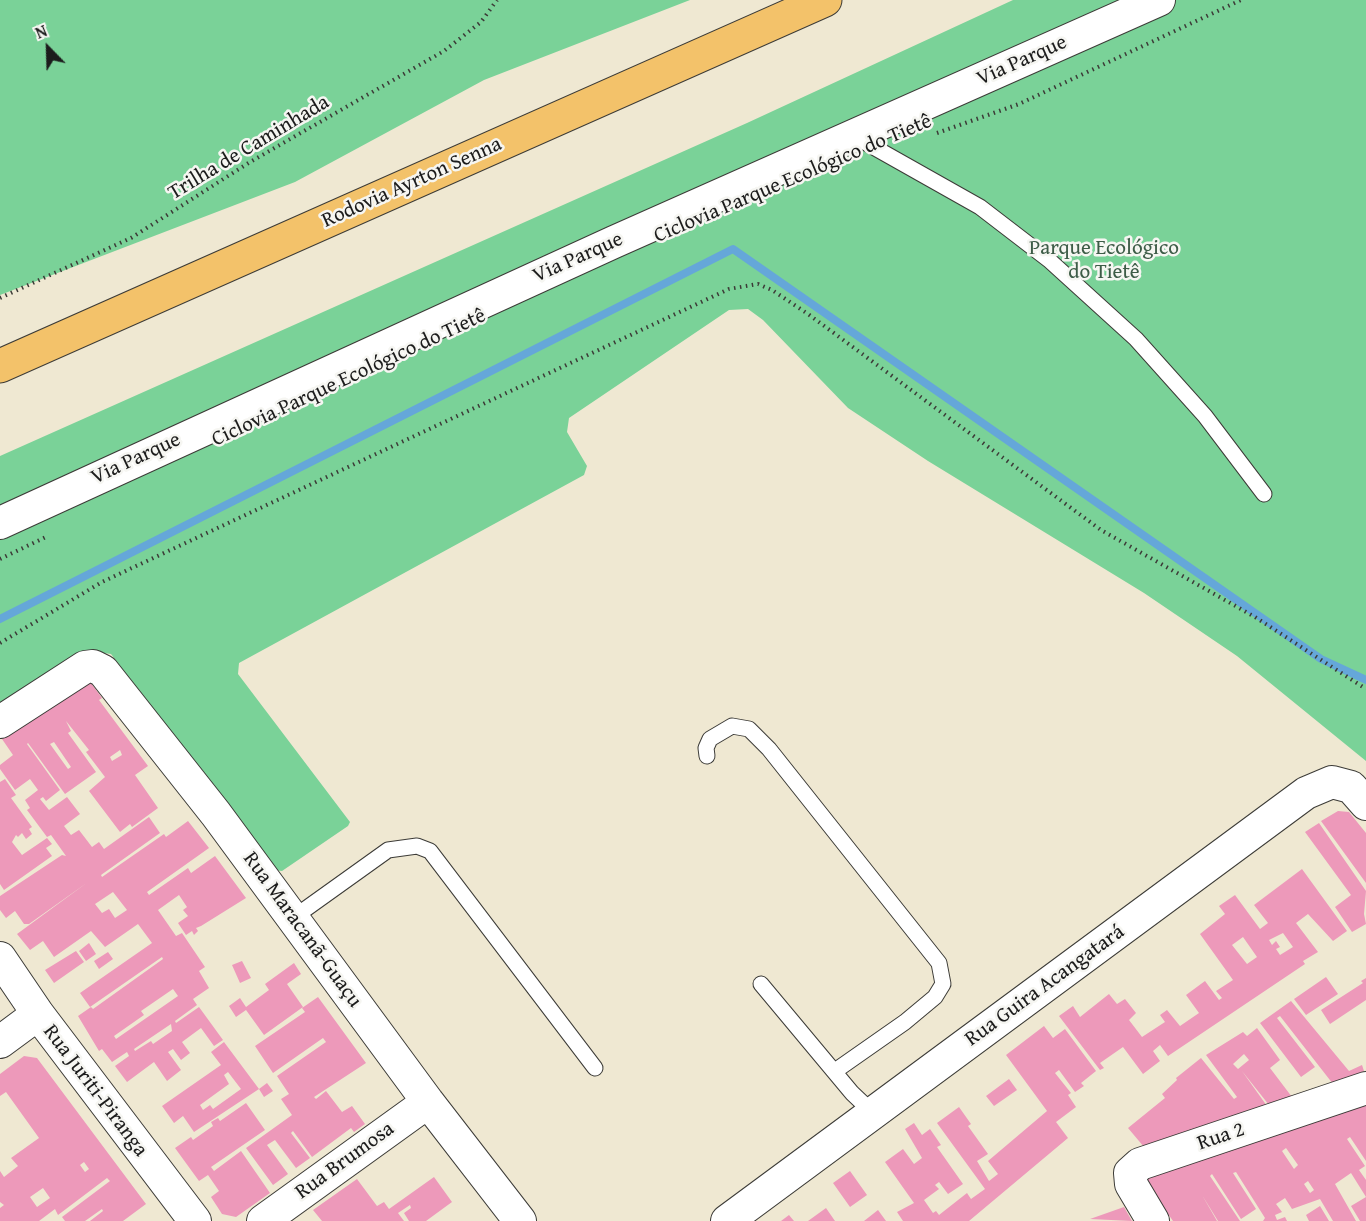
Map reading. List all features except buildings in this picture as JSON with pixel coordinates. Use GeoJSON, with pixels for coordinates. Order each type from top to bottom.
{"type":"FeatureCollection","features":[{"type":"Feature","properties":{"kind":"highway","name":"Rodovia Ayrton Senna"},"geometry":{"type":"LineString","coordinates":[[0,366],[825,0]]}},
{"type":"Feature","properties":{"kind":"street","name":"Via Parque"},"geometry":{"type":"LineString","coordinates":[[0,523],[571,261],[1159,0]]}},
{"type":"Feature","properties":{"kind":"street","name":"Rua Maracanã-Guaçu"},"geometry":{"type":"LineString","coordinates":[[0,722],[70,676],[93,666],[103,671],[216,814],[428,1102],[520,1221]]}},
{"type":"Feature","properties":{"kind":"street","name":"Rua Guira Acangatará"},"geometry":{"type":"LineString","coordinates":[[727,1221],[1306,793],[1332,782],[1351,787],[1366,804]]}},
{"type":"Feature","properties":{"kind":"street","name":"Rua Juriti-Piranga"},"geometry":{"type":"LineString","coordinates":[[0,958],[38,1014],[195,1221]]}},
{"type":"Feature","properties":{"kind":"street"},"geometry":{"type":"LineString","coordinates":[[0,1042],[38,1014]]}},
{"type":"Feature","properties":{"kind":"street","name":"Rua 2"},"geometry":{"type":"LineString","coordinates":[[1153,1221],[1131,1184],[1131,1173],[1140,1164],[1366,1088]]}},
{"type":"Feature","properties":{"kind":"street","name":"Rua Brumosa"},"geometry":{"type":"LineString","coordinates":[[263,1221],[428,1102]]}},
{"type":"Feature","properties":{"kind":"lane"},"geometry":{"type":"LineString","coordinates":[[855,136],[980,207],[1049,260],[1136,339],[1205,416],[1264,494]]}},
{"type":"Feature","properties":{"kind":"lane"},"geometry":{"type":"LineString","coordinates":[[707,756],[706,748],[710,739],[732,726],[749,729],[769,749],[939,963],[943,984],[935,997],[905,1022],[835,1071]]}},
{"type":"Feature","properties":{"kind":"lane"},"geometry":{"type":"LineString","coordinates":[[293,918],[388,850],[417,846],[430,851],[595,1068]]}},
{"type":"Feature","properties":{"kind":"lane"},"geometry":{"type":"LineString","coordinates":[[761,984],[852,1093],[873,1113]]}},
{"type":"Feature","properties":{"kind":"path","name":"Trilha de Caminhada"},"geometry":{"type":"LineString","coordinates":[[0,298],[131,238],[250,162],[444,51],[481,21],[497,0]]}},
{"type":"Feature","properties":{"kind":"path","name":"Ciclovia Parque Ecológico do Tietê"},"geometry":{"type":"LineString","coordinates":[[929,136],[1019,104],[1241,0]]}},
{"type":"Feature","properties":{"kind":"path"},"geometry":{"type":"LineString","coordinates":[[0,643],[102,582],[729,289],[758,284],[772,290],[808,314],[1101,530],[1255,617],[1366,689]]}},
{"type":"Feature","properties":{"kind":"path"},"geometry":{"type":"LineString","coordinates":[[0,559],[54,533]]}},
{"type":"Feature","properties":{"kind":"green space"},"geometry":{"type":"Polygon","coordinates":[[[0,0],[690,0],[484,80],[295,182],[0,295],[0,0]]]}},
{"type":"Feature","properties":{"kind":"green space","name":"Parque Ecológico do Tietê"},"geometry":{"type":"Polygon","coordinates":[[[1013,0],[1366,0],[1366,761],[1237,656],[1144,593],[928,461],[848,408],[763,320],[748,309],[729,310],[569,418],[567,432],[587,466],[584,475],[239,663],[238,674],[350,822],[348,826],[282,871],[273,870],[111,654],[89,651],[0,706],[0,456],[747,123],[1013,0]]]}},
{"type":"Feature","properties":{"kind":"waterway"},"geometry":{"type":"LineString","coordinates":[[0,619],[733,249],[1321,659],[1366,680]]}}]}
